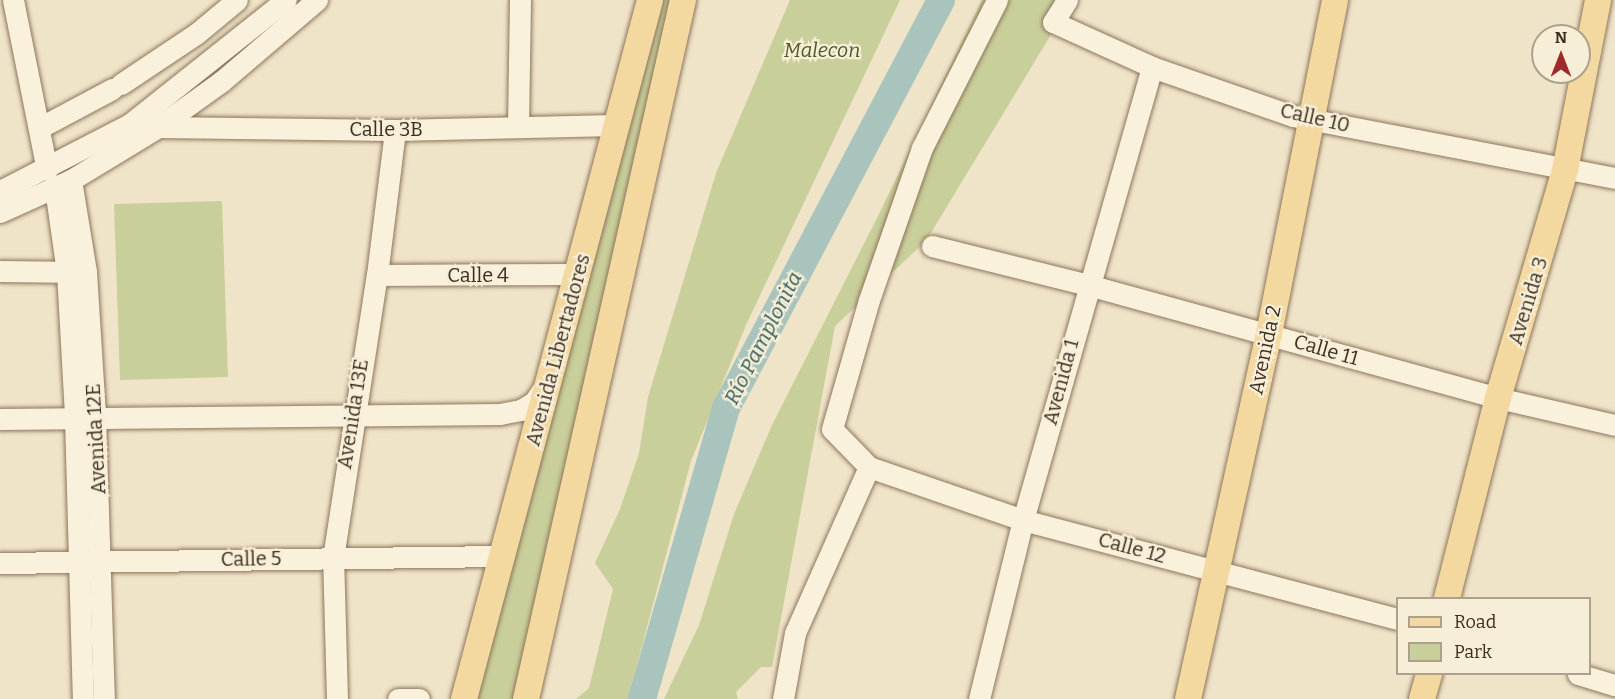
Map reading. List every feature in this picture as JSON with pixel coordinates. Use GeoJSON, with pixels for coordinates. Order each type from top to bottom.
{"type":"FeatureCollection","features":[{"type":"Feature","properties":{"kind":"main road","name":"Avenida Libertadores"},"geometry":{"type":"LineString","coordinates":[[468,693],[502,556],[579,274],[615,125],[650,0]]}},
{"type":"Feature","properties":{"kind":"main road","name":"Avenida Libertadores"},"geometry":{"type":"LineString","coordinates":[[525,698],[683,0]]}},
{"type":"Feature","properties":{"kind":"main road","name":"Avenida 2"},"geometry":{"type":"LineString","coordinates":[[1188,699],[1269,334],[1309,119],[1335,0]]}},
{"type":"Feature","properties":{"kind":"main road","name":"Avenida 3"},"geometry":{"type":"LineString","coordinates":[[1448,597],[1498,398],[1565,170],[1598,0]]}},
{"type":"Feature","properties":{"kind":"main road"},"geometry":{"type":"LineString","coordinates":[[1422,699],[1429,675]]}},
{"type":"Feature","properties":{"kind":"street","name":"Avenida 12E"},"geometry":{"type":"LineString","coordinates":[[13,0],[39,128],[58,179],[76,272],[85,417],[102,562],[104,699]]}},
{"type":"Feature","properties":{"kind":"street"},"geometry":{"type":"LineString","coordinates":[[39,128],[117,86],[188,40],[237,0]]}},
{"type":"Feature","properties":{"kind":"street"},"geometry":{"type":"LineString","coordinates":[[0,191],[58,179],[286,0]]}},
{"type":"Feature","properties":{"kind":"street"},"geometry":{"type":"LineString","coordinates":[[0,212],[158,127],[222,81],[317,0]]}},
{"type":"Feature","properties":{"kind":"street"},"geometry":{"type":"LineString","coordinates":[[518,127],[520,0]]}},
{"type":"Feature","properties":{"kind":"street"},"geometry":{"type":"LineString","coordinates":[[783,699],[795,633],[869,467],[832,429],[903,198],[944,99],[997,0]]}},
{"type":"Feature","properties":{"kind":"street","name":"Calle 10"},"geometry":{"type":"LineString","coordinates":[[1067,0],[1053,22],[1152,67],[1309,119],[1615,178]]}},
{"type":"Feature","properties":{"kind":"street","name":"Avenida 1"},"geometry":{"type":"LineString","coordinates":[[979,699],[1023,520],[1088,285],[1152,67]]}},
{"type":"Feature","properties":{"kind":"street","name":"Calle 3B"},"geometry":{"type":"LineString","coordinates":[[158,127],[395,130],[615,125]]}},
{"type":"Feature","properties":{"kind":"street","name":"Avenida 13E"},"geometry":{"type":"LineString","coordinates":[[337,699],[333,558],[352,415],[377,275],[395,130]]}},
{"type":"Feature","properties":{"kind":"street","name":"Calle 11"},"geometry":{"type":"LineString","coordinates":[[932,246],[1088,285],[1498,398],[1615,425]]}},
{"type":"Feature","properties":{"kind":"street"},"geometry":{"type":"LineString","coordinates":[[0,271],[76,272]]}},
{"type":"Feature","properties":{"kind":"street","name":"Calle 4"},"geometry":{"type":"LineString","coordinates":[[377,275],[579,274]]}},
{"type":"Feature","properties":{"kind":"street"},"geometry":{"type":"LineString","coordinates":[[0,419],[500,414],[521,410],[534,402],[552,376]]}},
{"type":"Feature","properties":{"kind":"street","name":"Avenida 12E"},"geometry":{"type":"LineString","coordinates":[[83,699],[78,562],[85,417]]}},
{"type":"Feature","properties":{"kind":"street","name":"Calle 12"},"geometry":{"type":"LineString","coordinates":[[869,467],[1023,520],[1396,618]]}},
{"type":"Feature","properties":{"kind":"street","name":"Calle 5"},"geometry":{"type":"LineString","coordinates":[[0,563],[502,556]]}},
{"type":"Feature","properties":{"kind":"street"},"geometry":{"type":"LineString","coordinates":[[1581,675],[1615,685]]}},
{"type":"Feature","properties":{"kind":"street"},"geometry":{"type":"LineString","coordinates":[[399,699],[419,699]]}},
{"type":"Feature","properties":{"kind":"green space"},"geometry":{"type":"Polygon","coordinates":[[[661,0],[675,0],[521,699],[475,699],[661,0]]]}},
{"type":"Feature","properties":{"kind":"green space","name":"Malecon"},"geometry":{"type":"Polygon","coordinates":[[[790,0],[900,0],[746,325],[691,461],[628,699],[576,699],[589,688],[613,589],[595,563],[620,509],[639,453],[648,397],[716,173],[790,0]]]}},
{"type":"Feature","properties":{"kind":"green space"},"geometry":{"type":"Polygon","coordinates":[[[982,0],[1072,0],[926,241],[835,326],[772,667],[761,667],[736,692],[738,699],[664,699],[699,625],[734,514],[772,425],[878,216],[982,0]]]}},
{"type":"Feature","properties":{"kind":"green space"},"geometry":{"type":"Polygon","coordinates":[[[222,201],[228,377],[120,380],[114,204],[222,201]]]}},
{"type":"Feature","properties":{"kind":"waterway","name":"Río Pamplonita"},"geometry":{"type":"LineString","coordinates":[[642,699],[726,408],[941,0]]}}]}
